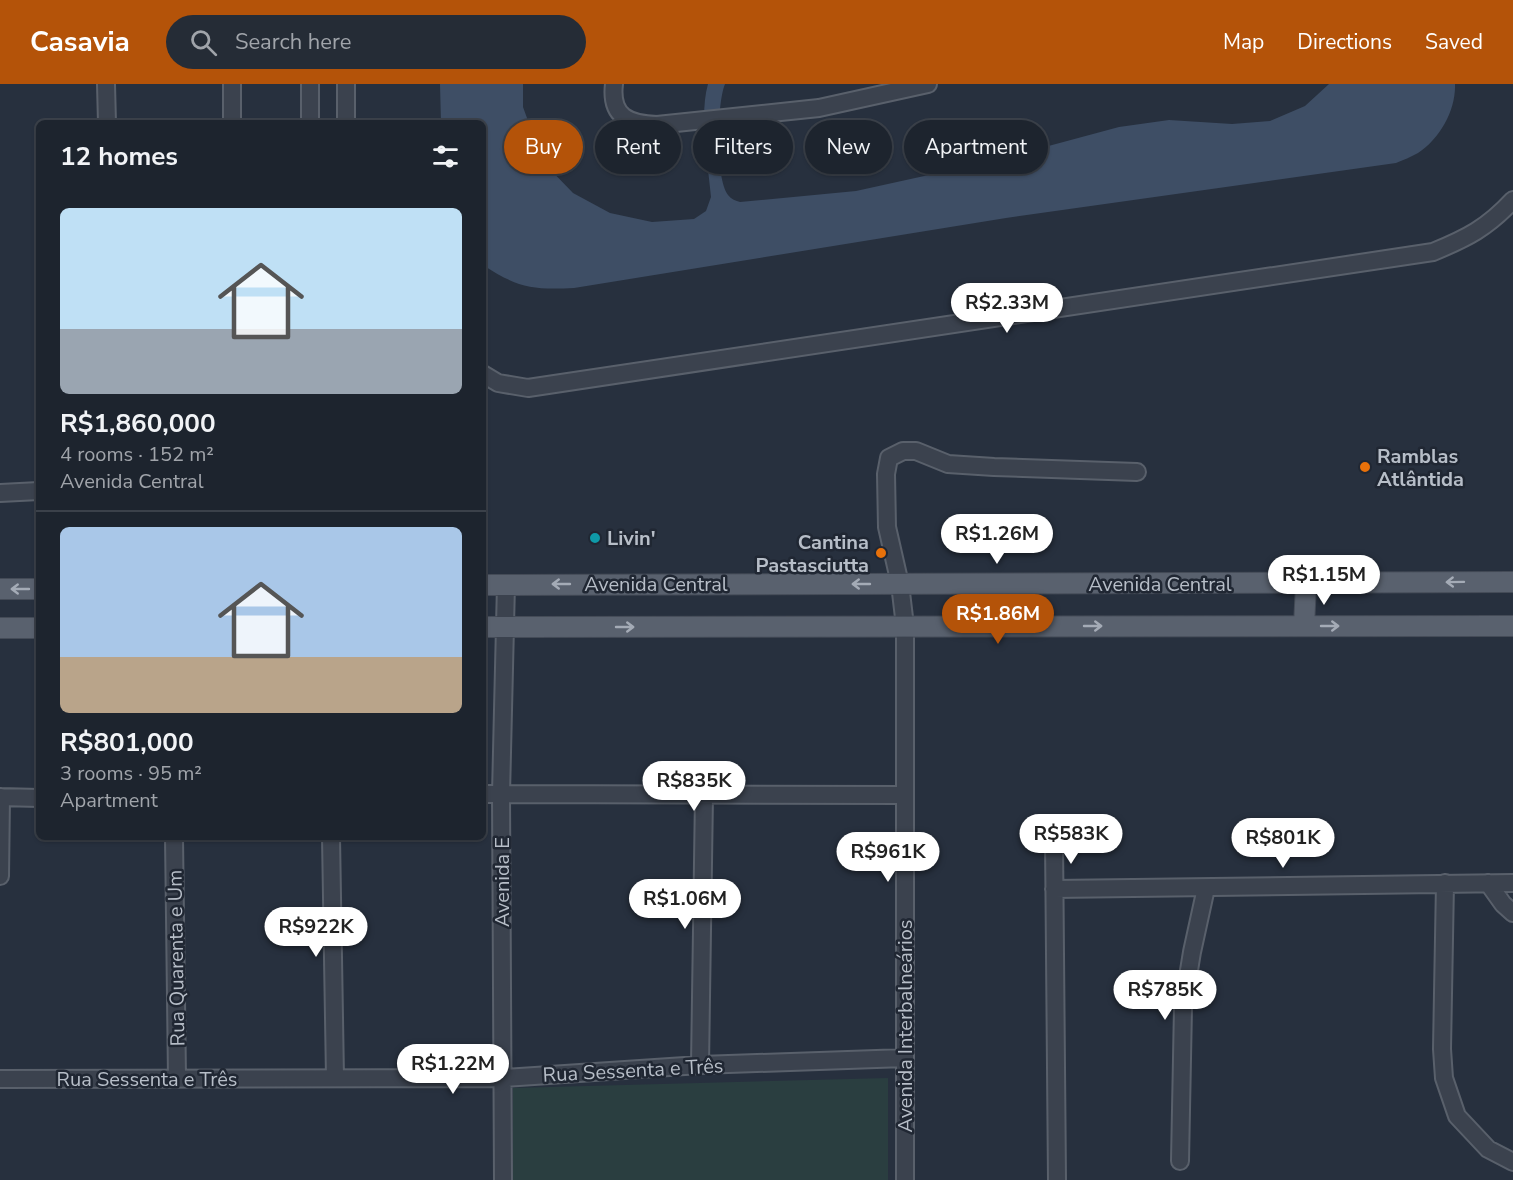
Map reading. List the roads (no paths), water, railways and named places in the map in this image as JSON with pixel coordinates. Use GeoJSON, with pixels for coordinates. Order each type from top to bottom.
{"type":"FeatureCollection","features":[{"type":"Feature","properties":{"kind":"main road","name":"Avenida Central"},"geometry":{"type":"LineString","coordinates":[[486,585],[1513,582]]}},
{"type":"Feature","properties":{"kind":"main road"},"geometry":{"type":"LineString","coordinates":[[1304,626],[1306,584]]}},
{"type":"Feature","properties":{"kind":"main road"},"geometry":{"type":"LineString","coordinates":[[0,589],[36,589]]}},
{"type":"Feature","properties":{"kind":"main road"},"geometry":{"type":"LineString","coordinates":[[486,627],[1513,626]]}},
{"type":"Feature","properties":{"kind":"main road"},"geometry":{"type":"LineString","coordinates":[[0,628],[36,628]]}},
{"type":"Feature","properties":{"kind":"street"},"geometry":{"type":"LineString","coordinates":[[106,84],[107,120]]}},
{"type":"Feature","properties":{"kind":"street"},"geometry":{"type":"LineString","coordinates":[[232,84],[232,120]]}},
{"type":"Feature","properties":{"kind":"street"},"geometry":{"type":"LineString","coordinates":[[310,84],[310,120]]}},
{"type":"Feature","properties":{"kind":"street"},"geometry":{"type":"LineString","coordinates":[[346,84],[346,120]]}},
{"type":"Feature","properties":{"kind":"street"},"geometry":{"type":"LineString","coordinates":[[614,84],[615,107],[626,119],[637,124],[657,125],[819,108],[928,84]]}},
{"type":"Feature","properties":{"kind":"street"},"geometry":{"type":"LineString","coordinates":[[486,376],[498,383],[528,388],[1433,252],[1467,238],[1497,218],[1513,200]]}},
{"type":"Feature","properties":{"kind":"street","name":"Avenida Interbalneários"},"geometry":{"type":"LineString","coordinates":[[905,1180],[905,626],[900,584],[888,527],[886,474],[889,458],[903,451],[916,451],[948,464],[1137,472]]}},
{"type":"Feature","properties":{"kind":"street"},"geometry":{"type":"LineString","coordinates":[[0,493],[36,491]]}},
{"type":"Feature","properties":{"kind":"street","name":"Avenida E"},"geometry":{"type":"LineString","coordinates":[[503,1180],[501,794],[503,627],[506,584]]}},
{"type":"Feature","properties":{"kind":"street"},"geometry":{"type":"LineString","coordinates":[[486,794],[905,795]]}},
{"type":"Feature","properties":{"kind":"street"},"geometry":{"type":"LineString","coordinates":[[700,1065],[704,795]]}},
{"type":"Feature","properties":{"kind":"street"},"geometry":{"type":"LineString","coordinates":[[0,876],[0,797],[36,798]]}},
{"type":"Feature","properties":{"kind":"street","name":"Rua Quarenta e Um"},"geometry":{"type":"LineString","coordinates":[[174,840],[177,1078]]}},
{"type":"Feature","properties":{"kind":"street"},"geometry":{"type":"LineString","coordinates":[[331,840],[335,1078]]}},
{"type":"Feature","properties":{"kind":"street"},"geometry":{"type":"LineString","coordinates":[[1054,840],[1057,1180]]}},
{"type":"Feature","properties":{"kind":"street"},"geometry":{"type":"LineString","coordinates":[[1445,883],[1442,1049],[1444,1078],[1457,1116],[1488,1149],[1513,1162]]}},
{"type":"Feature","properties":{"kind":"street"},"geometry":{"type":"LineString","coordinates":[[1488,883],[1503,904],[1513,913]]}},
{"type":"Feature","properties":{"kind":"street"},"geometry":{"type":"LineString","coordinates":[[1054,889],[1513,883]]}},
{"type":"Feature","properties":{"kind":"street"},"geometry":{"type":"LineString","coordinates":[[1180,1161],[1183,1007],[1191,952],[1206,888]]}},
{"type":"Feature","properties":{"kind":"street","name":"Rua Sessenta e Três"},"geometry":{"type":"LineString","coordinates":[[0,1079],[503,1078],[700,1065],[905,1058]]}},
{"type":"Feature","properties":{"kind":"water"},"geometry":{"type":"Polygon","coordinates":[[[440,84],[523,84],[523,107],[528,120],[504,120],[504,174],[555,174],[573,193],[610,213],[652,222],[694,219],[706,211],[711,197],[708,174],[721,174],[728,195],[740,202],[856,191],[933,174],[1048,174],[1048,146],[1119,127],[1169,120],[1232,124],[1270,121],[1305,106],[1329,84],[1455,84],[1450,114],[1440,132],[1418,153],[1396,163],[1006,218],[560,289],[526,286],[506,279],[486,267],[486,120],[441,120],[440,84]]]}},
{"type":"Feature","properties":{"kind":"water"},"geometry":{"type":"Polygon","coordinates":[[[708,84],[725,84],[719,120],[704,120],[708,84]]]}},
{"type":"Feature","properties":{"kind":"place","name":"Ramblas Atlântida"},"geometry":{"type":"Point","coordinates":[1365,467]}},
{"type":"Feature","properties":{"kind":"place","name":"Livin'"},"geometry":{"type":"Point","coordinates":[595,538]}},
{"type":"Feature","properties":{"kind":"place","name":"Cantina Pastasciutta"},"geometry":{"type":"Point","coordinates":[881,553]}}]}
